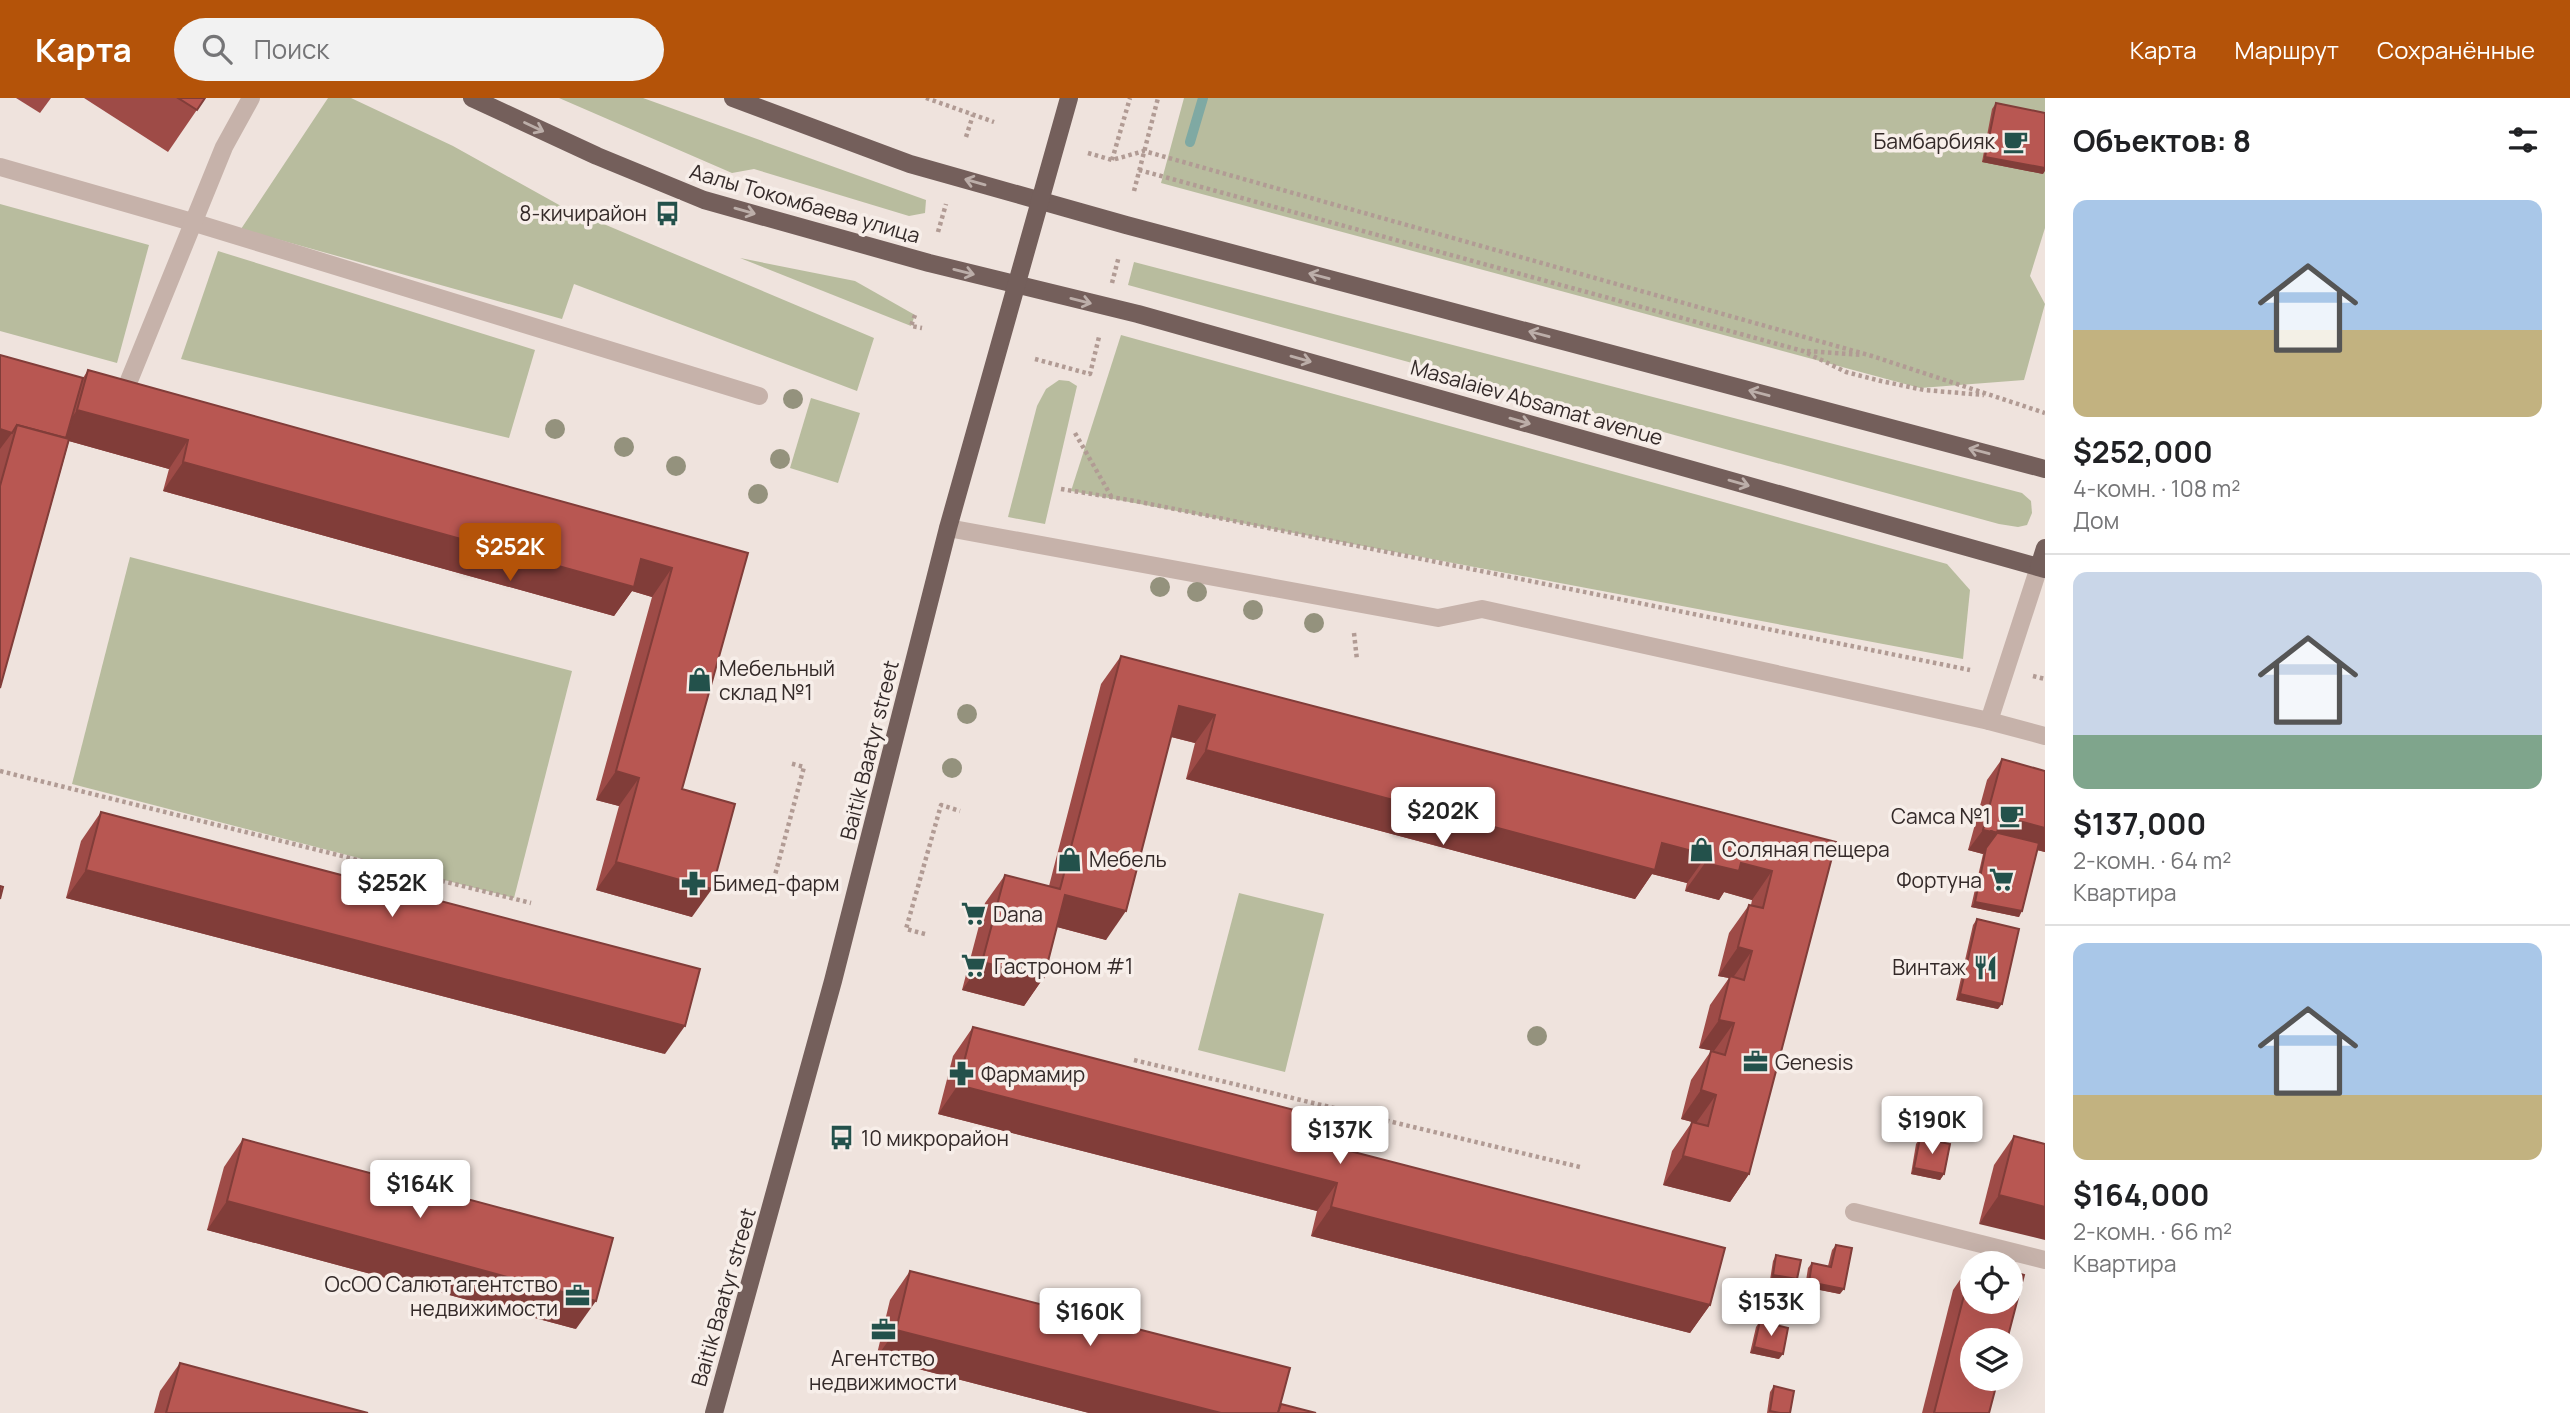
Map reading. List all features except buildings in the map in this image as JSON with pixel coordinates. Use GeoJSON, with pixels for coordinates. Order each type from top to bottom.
{"type":"FeatureCollection","features":[{"type":"Feature","properties":{"kind":"main road","name":"Аалы Токомбаева улица"},"geometry":{"type":"LineString","coordinates":[[472,98],[597,156],[704,200],[1015,284]]}},
{"type":"Feature","properties":{"kind":"main road"},"geometry":{"type":"LineString","coordinates":[[733,98],[910,164],[2045,469]]}},
{"type":"Feature","properties":{"kind":"main road","name":"Baitik Baatyr street"},"geometry":{"type":"LineString","coordinates":[[714,1413],[833,981],[948,528],[1069,98]]}},
{"type":"Feature","properties":{"kind":"main road","name":"Masalaiev Absamat avenue"},"geometry":{"type":"LineString","coordinates":[[1015,284],[1151,317],[2042,568]]}},
{"type":"Feature","properties":{"kind":"main road"},"geometry":{"type":"LineString","coordinates":[[2042,568],[2045,548]]}},
{"type":"Feature","properties":{"kind":"street"},"geometry":{"type":"LineString","coordinates":[[126,388],[224,147],[251,98]]}},
{"type":"Feature","properties":{"kind":"street"},"geometry":{"type":"LineString","coordinates":[[0,167],[192,222],[759,396]]}},
{"type":"Feature","properties":{"kind":"street"},"geometry":{"type":"LineString","coordinates":[[948,528],[1438,618],[1482,609],[1989,721],[2045,736]]}},
{"type":"Feature","properties":{"kind":"street"},"geometry":{"type":"LineString","coordinates":[[1989,721],[2042,568]]}},
{"type":"Feature","properties":{"kind":"street"},"geometry":{"type":"LineString","coordinates":[[1854,1212],[2045,1260]]}},
{"type":"Feature","properties":{"kind":"path"},"geometry":{"type":"LineString","coordinates":[[928,98],[994,122]]}},
{"type":"Feature","properties":{"kind":"path"},"geometry":{"type":"LineString","coordinates":[[1112,160],[1130,98]]}},
{"type":"Feature","properties":{"kind":"path"},"geometry":{"type":"LineString","coordinates":[[1134,191],[1158,98]]}},
{"type":"Feature","properties":{"kind":"path"},"geometry":{"type":"LineString","coordinates":[[966,137],[973,115]]}},
{"type":"Feature","properties":{"kind":"path"},"geometry":{"type":"LineString","coordinates":[[1088,153],[1112,160],[1144,151],[1872,356],[2045,413]]}},
{"type":"Feature","properties":{"kind":"path"},"geometry":{"type":"LineString","coordinates":[[1139,170],[1803,351],[1846,372],[1924,390],[1995,396]]}},
{"type":"Feature","properties":{"kind":"path"},"geometry":{"type":"LineString","coordinates":[[938,232],[946,204]]}},
{"type":"Feature","properties":{"kind":"path"},"geometry":{"type":"LineString","coordinates":[[1111,288],[1119,256]]}},
{"type":"Feature","properties":{"kind":"path"},"geometry":{"type":"LineString","coordinates":[[915,315],[911,326],[922,328]]}},
{"type":"Feature","properties":{"kind":"path"},"geometry":{"type":"LineString","coordinates":[[1035,359],[1090,374],[1099,337]]}},
{"type":"Feature","properties":{"kind":"path"},"geometry":{"type":"LineString","coordinates":[[1803,351],[1872,356]]}},
{"type":"Feature","properties":{"kind":"path"},"geometry":{"type":"LineString","coordinates":[[1075,433],[1111,497]]}},
{"type":"Feature","properties":{"kind":"path"},"geometry":{"type":"LineString","coordinates":[[1061,489],[1970,670]]}},
{"type":"Feature","properties":{"kind":"path"},"geometry":{"type":"LineString","coordinates":[[1354,633],[1357,660]]}},
{"type":"Feature","properties":{"kind":"path"},"geometry":{"type":"LineString","coordinates":[[2034,676],[2045,679]]}},
{"type":"Feature","properties":{"kind":"path"},"geometry":{"type":"LineString","coordinates":[[754,885],[771,890],[804,766],[789,763]]}},
{"type":"Feature","properties":{"kind":"path"},"geometry":{"type":"LineString","coordinates":[[0,771],[531,903]]}},
{"type":"Feature","properties":{"kind":"path"},"geometry":{"type":"LineString","coordinates":[[925,934],[906,929],[941,805],[960,811]]}},
{"type":"Feature","properties":{"kind":"path"},"geometry":{"type":"LineString","coordinates":[[1134,1060],[1580,1167]]}},
{"type":"Feature","properties":{"kind":"green space"},"geometry":{"type":"Polygon","coordinates":[[[328,98],[351,98],[453,146],[561,206],[874,338],[857,391],[574,284],[562,319],[241,229],[328,98]]]}},
{"type":"Feature","properties":{"kind":"green space"},"geometry":{"type":"Polygon","coordinates":[[[559,98],[643,98],[926,200],[925,213],[909,216],[754,169],[732,173],[559,98]]]}},
{"type":"Feature","properties":{"kind":"green space"},"geometry":{"type":"Polygon","coordinates":[[[1184,98],[2045,98],[2045,228],[2030,276],[2045,304],[2024,380],[1920,388],[1161,183],[1184,98]]]}},
{"type":"Feature","properties":{"kind":"green space"},"geometry":{"type":"Polygon","coordinates":[[[0,204],[149,245],[117,363],[0,331],[0,204]]]}},
{"type":"Feature","properties":{"kind":"green space"},"geometry":{"type":"Polygon","coordinates":[[[218,251],[535,350],[509,438],[181,359],[218,251]]]}},
{"type":"Feature","properties":{"kind":"green space"},"geometry":{"type":"Polygon","coordinates":[[[740,258],[855,281],[915,315],[911,326],[740,258]]]}},
{"type":"Feature","properties":{"kind":"green space"},"geometry":{"type":"Polygon","coordinates":[[[1134,262],[2022,493],[2031,501],[2032,513],[2027,525],[2018,527],[1999,524],[1128,285],[1134,262]]]}},
{"type":"Feature","properties":{"kind":"green space"},"geometry":{"type":"Polygon","coordinates":[[[1121,335],[1947,564],[1970,590],[1963,659],[1071,491],[1121,335]]]}},
{"type":"Feature","properties":{"kind":"green space"},"geometry":{"type":"Polygon","coordinates":[[[1059,380],[1069,381],[1077,386],[1045,524],[1008,517],[1037,406],[1046,389],[1059,380]]]}},
{"type":"Feature","properties":{"kind":"green space"},"geometry":{"type":"Polygon","coordinates":[[[811,398],[860,413],[838,483],[790,468],[811,398]]]}},
{"type":"Feature","properties":{"kind":"green space"},"geometry":{"type":"Polygon","coordinates":[[[130,557],[572,671],[514,898],[72,784],[130,557]]]}},
{"type":"Feature","properties":{"kind":"green space"},"geometry":{"type":"Polygon","coordinates":[[[1239,893],[1324,914],[1285,1072],[1198,1050],[1239,893]]]}},
{"type":"Feature","properties":{"kind":"waterway"},"geometry":{"type":"LineString","coordinates":[[1190,142],[1203,98]]}},
{"type":"Feature","properties":{"kind":"place","name":"Бамбарбияк"},"geometry":{"type":"Point","coordinates":[2015,141]}},
{"type":"Feature","properties":{"kind":"place","name":"8-кичирайон"},"geometry":{"type":"Point","coordinates":[667,213]}},
{"type":"Feature","properties":{"kind":"place","name":"Мебельный склад №1"},"geometry":{"type":"Point","coordinates":[699,680]}},
{"type":"Feature","properties":{"kind":"place","name":"Самса №1"},"geometry":{"type":"Point","coordinates":[2011,816]}},
{"type":"Feature","properties":{"kind":"place","name":"Соляная пещера"},"geometry":{"type":"Point","coordinates":[1702,849]}},
{"type":"Feature","properties":{"kind":"place","name":"Мебель"},"geometry":{"type":"Point","coordinates":[1069,859]}},
{"type":"Feature","properties":{"kind":"place","name":"Фортуна"},"geometry":{"type":"Point","coordinates":[2002,880]}},
{"type":"Feature","properties":{"kind":"place","name":"Бимед-фарм"},"geometry":{"type":"Point","coordinates":[693,883]}},
{"type":"Feature","properties":{"kind":"place","name":"Dana"},"geometry":{"type":"Point","coordinates":[973,914]}},
{"type":"Feature","properties":{"kind":"place","name":"Гастроном #1"},"geometry":{"type":"Point","coordinates":[974,966]}},
{"type":"Feature","properties":{"kind":"place","name":"Винтаж"},"geometry":{"type":"Point","coordinates":[1986,967]}},
{"type":"Feature","properties":{"kind":"place","name":"Genesis"},"geometry":{"type":"Point","coordinates":[1755,1062]}},
{"type":"Feature","properties":{"kind":"place","name":"Фармамир"},"geometry":{"type":"Point","coordinates":[961,1074]}},
{"type":"Feature","properties":{"kind":"place","name":"10 микрорайон"},"geometry":{"type":"Point","coordinates":[841,1138]}},
{"type":"Feature","properties":{"kind":"place","name":"ОсОО Салют агентство недвижимости"},"geometry":{"type":"Point","coordinates":[578,1296]}},
{"type":"Feature","properties":{"kind":"place","name":"Агентство недвижимости"},"geometry":{"type":"Point","coordinates":[883,1329]}}]}
